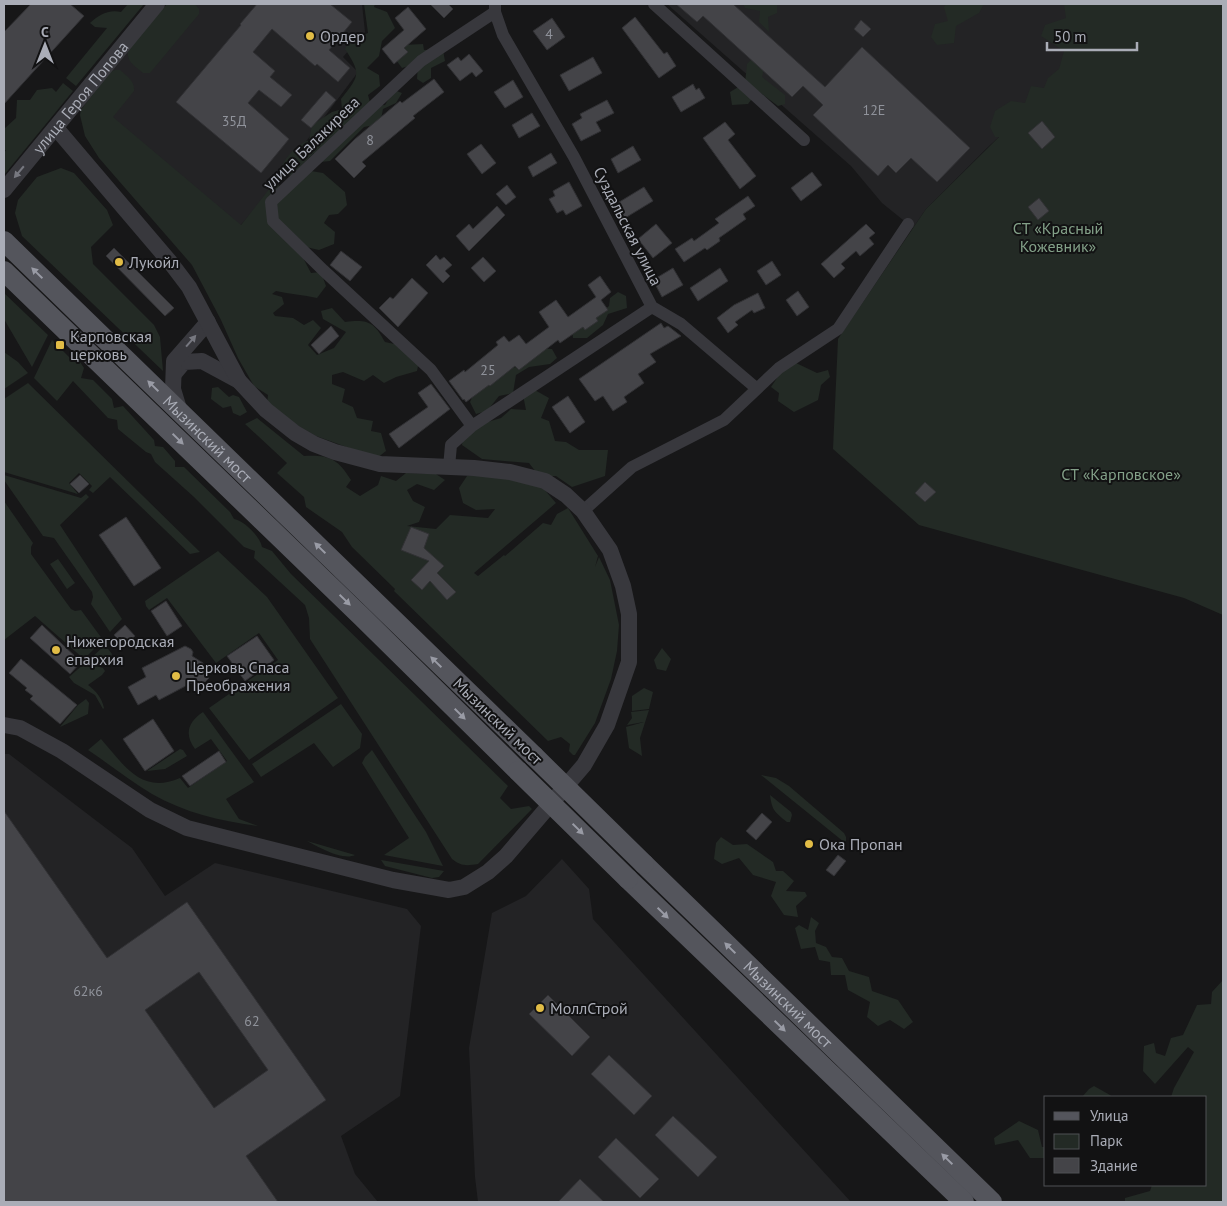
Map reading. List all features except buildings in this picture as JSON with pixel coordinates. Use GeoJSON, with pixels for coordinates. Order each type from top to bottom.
{"type":"FeatureCollection","features":[{"type":"Feature","properties":{"kind":"main road","name":"Мызинский мост"},"geometry":{"type":"LineString","coordinates":[[4,241],[987,1198]]}},
{"type":"Feature","properties":{"kind":"main road","name":"Мызинский мост"},"geometry":{"type":"LineString","coordinates":[[4,271],[341,597],[628,879],[964,1202]]}},
{"type":"Feature","properties":{"kind":"street","name":"улица Героя Попова"},"geometry":{"type":"LineString","coordinates":[[4,190],[156,4]]}},
{"type":"Feature","properties":{"kind":"street"},"geometry":{"type":"LineString","coordinates":[[654,4],[804,140]]}},
{"type":"Feature","properties":{"kind":"street","name":"Суздальская улица"},"geometry":{"type":"LineString","coordinates":[[449,468],[451,444],[472,426],[652,307],[574,157],[503,35],[495,8]]}},
{"type":"Feature","properties":{"kind":"street","name":"улица Балакирева"},"geometry":{"type":"LineString","coordinates":[[472,426],[431,370],[273,221],[271,202],[421,61],[495,8]]}},
{"type":"Feature","properties":{"kind":"street"},"geometry":{"type":"LineString","coordinates":[[4,725],[20,728],[62,751],[150,810],[188,828],[393,880],[449,890],[464,887],[488,872],[506,856],[584,765],[608,725],[630,662],[629,614],[623,586],[610,550],[583,511],[566,495],[545,481],[510,472],[474,468],[380,464],[335,452],[314,444],[295,433],[266,410],[239,381],[189,287],[56,128]]}},
{"type":"Feature","properties":{"kind":"street"},"geometry":{"type":"LineString","coordinates":[[583,511],[632,467],[724,420],[779,368],[838,329],[908,224]]}},
{"type":"Feature","properties":{"kind":"street"},"geometry":{"type":"LineString","coordinates":[[652,307],[681,324],[756,388]]}},
{"type":"Feature","properties":{"kind":"street"},"geometry":{"type":"LineString","coordinates":[[181,414],[173,389],[174,361],[208,322]]}},
{"type":"Feature","properties":{"kind":"street"},"geometry":{"type":"LineString","coordinates":[[173,376],[184,362],[202,361],[239,381]]}},
{"type":"Feature","properties":{"kind":"shaded area"},"geometry":{"type":"Polygon","coordinates":[[[167,4],[362,4],[365,32],[343,57],[358,72],[263,199],[229,239],[81,110],[87,100],[167,4]]]}},
{"type":"Feature","properties":{"kind":"shaded area"},"geometry":{"type":"Polygon","coordinates":[[[667,4],[1143,4],[987,148],[926,209],[913,228],[882,203],[851,166],[667,4]]]}},
{"type":"Feature","properties":{"kind":"shaded area"},"geometry":{"type":"Polygon","coordinates":[[[4,754],[9,754],[132,848],[165,896],[215,863],[407,909],[421,926],[400,1096],[341,1136],[355,1174],[378,1202],[4,1202],[4,754]]]}},
{"type":"Feature","properties":{"kind":"shaded area"},"geometry":{"type":"Polygon","coordinates":[[[562,859],[589,889],[593,919],[851,1202],[478,1202],[475,1177],[469,1048],[492,913],[526,896],[562,859]]]}},
{"type":"Feature","properties":{"kind":"green space"},"geometry":{"type":"Polygon","coordinates":[[[128,4],[144,4],[76,86],[66,78],[107,28],[95,27],[90,23],[104,13],[112,11],[121,12],[128,4]]]}},
{"type":"Feature","properties":{"kind":"green space"},"geometry":{"type":"Polygon","coordinates":[[[167,4],[195,4],[199,9],[199,14],[150,73],[143,73],[128,58],[128,50],[167,4]]]}},
{"type":"Feature","properties":{"kind":"green space"},"geometry":{"type":"Polygon","coordinates":[[[364,4],[375,4],[374,7],[387,12],[395,28],[382,41],[379,56],[367,68],[379,75],[380,86],[368,95],[371,106],[385,105],[394,90],[402,93],[396,103],[383,109],[380,124],[364,127],[330,161],[320,162],[314,153],[291,176],[279,173],[291,153],[299,145],[309,140],[312,125],[332,112],[342,109],[341,99],[352,85],[356,74],[354,64],[345,49],[349,41],[368,33],[364,4]]]}},
{"type":"Feature","properties":{"kind":"green space"},"geometry":{"type":"Polygon","coordinates":[[[743,4],[777,4],[777,13],[768,17],[769,32],[759,22],[760,11],[745,8],[743,4]]]}},
{"type":"Feature","properties":{"kind":"green space"},"geometry":{"type":"Polygon","coordinates":[[[946,4],[984,4],[979,13],[956,26],[954,43],[937,45],[931,37],[935,24],[948,21],[944,7],[946,4]]]}},
{"type":"Feature","properties":{"kind":"green space","name":"СТ «Красный Кожевник»"},"geometry":{"type":"Polygon","coordinates":[[[1064,4],[1223,4],[1223,615],[1184,598],[919,525],[833,449],[838,339],[926,209],[999,137],[995,137],[990,127],[995,111],[1011,101],[1025,103],[1031,86],[1044,88],[1048,78],[1059,69],[1064,51],[1041,36],[1045,25],[1066,18],[1064,4]]]}},
{"type":"Feature","properties":{"kind":"green space"},"geometry":{"type":"Polygon","coordinates":[[[423,44],[424,50],[443,50],[445,61],[431,68],[431,78],[423,83],[417,79],[418,63],[402,68],[396,60],[403,45],[423,44]]]}},
{"type":"Feature","properties":{"kind":"green space"},"geometry":{"type":"Polygon","coordinates":[[[755,56],[765,64],[762,77],[785,95],[785,104],[778,106],[758,91],[748,104],[732,105],[730,92],[745,83],[747,64],[755,56]]]}},
{"type":"Feature","properties":{"kind":"green space"},"geometry":{"type":"Polygon","coordinates":[[[120,70],[130,79],[134,91],[113,117],[241,225],[274,183],[289,191],[311,171],[323,173],[345,192],[347,205],[338,214],[329,215],[324,223],[335,232],[334,244],[319,250],[306,247],[301,254],[311,273],[321,272],[326,286],[317,298],[276,291],[272,294],[282,297],[284,304],[273,313],[275,316],[293,318],[304,325],[313,320],[321,328],[308,345],[317,355],[334,348],[346,332],[323,319],[321,311],[332,308],[345,322],[359,321],[374,326],[385,342],[404,346],[419,361],[417,371],[396,377],[384,383],[373,375],[364,381],[343,372],[332,375],[332,384],[345,389],[342,402],[353,407],[357,418],[373,421],[371,431],[381,433],[386,451],[377,458],[316,436],[280,415],[267,404],[268,395],[254,386],[192,265],[99,158],[85,136],[80,115],[81,110],[110,72],[120,70]]]}},
{"type":"Feature","properties":{"kind":"green space"},"geometry":{"type":"Polygon","coordinates":[[[63,83],[73,91],[4,175],[4,153],[6,150],[4,150],[4,129],[16,118],[17,100],[30,100],[37,90],[52,88],[56,92],[63,83]]]}},
{"type":"Feature","properties":{"kind":"green space"},"geometry":{"type":"Polygon","coordinates":[[[61,168],[74,173],[107,210],[113,225],[91,247],[93,264],[154,325],[160,337],[163,371],[22,236],[15,213],[18,200],[37,177],[61,168]]]}},
{"type":"Feature","properties":{"kind":"green space"},"geometry":{"type":"Polygon","coordinates":[[[618,292],[626,296],[627,308],[608,314],[603,325],[587,338],[573,338],[572,330],[602,312],[609,306],[610,298],[618,292]]]}},
{"type":"Feature","properties":{"kind":"green space"},"geometry":{"type":"Polygon","coordinates":[[[4,293],[48,335],[32,367],[4,319],[4,293]]]}},
{"type":"Feature","properties":{"kind":"green space"},"geometry":{"type":"Polygon","coordinates":[[[52,340],[74,362],[80,362],[84,368],[81,378],[93,380],[112,399],[114,408],[123,406],[154,440],[155,446],[163,447],[175,461],[175,467],[184,467],[230,512],[234,519],[243,523],[251,530],[262,547],[272,551],[291,574],[508,786],[500,798],[511,809],[529,806],[532,809],[478,864],[464,865],[452,859],[310,639],[309,618],[305,605],[254,558],[255,551],[244,547],[194,497],[155,462],[151,454],[118,429],[117,420],[108,418],[73,381],[57,401],[34,378],[52,340]]]}},
{"type":"Feature","properties":{"kind":"green space"},"geometry":{"type":"Polygon","coordinates":[[[531,348],[552,349],[557,358],[550,364],[529,367],[516,375],[513,393],[499,396],[487,411],[476,414],[470,402],[477,387],[505,369],[521,366],[531,348]]]}},
{"type":"Feature","properties":{"kind":"green space"},"geometry":{"type":"Polygon","coordinates":[[[4,352],[18,362],[28,373],[4,389],[4,352]]]}},
{"type":"Feature","properties":{"kind":"green space"},"geometry":{"type":"Polygon","coordinates":[[[796,363],[817,373],[828,370],[830,377],[821,385],[818,400],[794,412],[778,401],[779,393],[771,387],[783,369],[796,363]]]}},
{"type":"Feature","properties":{"kind":"green space"},"geometry":{"type":"Polygon","coordinates":[[[28,383],[200,552],[190,554],[110,477],[93,493],[89,490],[92,486],[79,473],[69,483],[78,494],[4,472],[4,399],[28,383]]]}},
{"type":"Feature","properties":{"kind":"green space"},"geometry":{"type":"Polygon","coordinates":[[[218,387],[229,397],[233,395],[239,397],[247,412],[240,416],[233,413],[231,406],[223,408],[211,399],[212,388],[218,387]]]}},
{"type":"Feature","properties":{"kind":"green space"},"geometry":{"type":"Polygon","coordinates":[[[533,389],[549,398],[541,418],[549,421],[555,441],[566,442],[579,450],[608,450],[605,476],[572,487],[556,476],[539,476],[529,463],[482,459],[462,445],[464,429],[501,418],[511,409],[526,410],[523,395],[533,389]]]}},
{"type":"Feature","properties":{"kind":"green space"},"geometry":{"type":"Polygon","coordinates":[[[257,418],[304,456],[326,457],[337,462],[351,480],[346,487],[360,496],[378,485],[381,476],[396,481],[406,473],[436,474],[445,480],[434,490],[417,484],[407,490],[413,501],[425,507],[419,522],[407,526],[436,529],[450,515],[488,518],[495,509],[476,510],[463,503],[459,488],[467,476],[496,476],[543,488],[556,503],[474,573],[478,576],[505,556],[543,523],[551,525],[557,514],[568,508],[598,556],[595,567],[599,557],[610,580],[619,625],[617,651],[611,679],[595,723],[575,755],[569,751],[570,744],[561,737],[548,741],[394,591],[395,589],[352,547],[342,532],[306,507],[304,497],[277,473],[287,463],[245,424],[257,418]]]}},
{"type":"Feature","properties":{"kind":"green space"},"geometry":{"type":"Polygon","coordinates":[[[4,475],[81,498],[86,494],[89,497],[60,525],[122,619],[110,632],[91,604],[92,592],[54,538],[43,536],[4,480],[4,475]]]}},
{"type":"Feature","properties":{"kind":"green space"},"geometry":{"type":"Polygon","coordinates":[[[4,501],[33,543],[31,554],[71,609],[75,611],[81,610],[103,640],[84,659],[35,616],[4,640],[4,501]]]}},
{"type":"Feature","properties":{"kind":"green space"},"geometry":{"type":"Polygon","coordinates":[[[218,551],[267,597],[338,698],[249,760],[209,708],[278,660],[259,633],[216,663],[167,598],[149,610],[145,601],[218,551]]]}},
{"type":"Feature","properties":{"kind":"green space"},"geometry":{"type":"Polygon","coordinates":[[[58,559],[75,583],[67,589],[50,564],[58,559]]]}},
{"type":"Feature","properties":{"kind":"green space"},"geometry":{"type":"Polygon","coordinates":[[[105,645],[112,654],[109,663],[89,660],[105,645]]]}},
{"type":"Feature","properties":{"kind":"green space"},"geometry":{"type":"Polygon","coordinates":[[[662,648],[671,659],[666,671],[657,669],[654,660],[662,648]]]}},
{"type":"Feature","properties":{"kind":"green space"},"geometry":{"type":"Polygon","coordinates":[[[85,663],[103,668],[105,671],[88,685],[100,698],[103,709],[95,695],[74,683],[69,677],[85,663]]]}},
{"type":"Feature","properties":{"kind":"green space"},"geometry":{"type":"Polygon","coordinates":[[[644,688],[653,692],[649,709],[632,711],[632,696],[644,688]]]}},
{"type":"Feature","properties":{"kind":"green space"},"geometry":{"type":"Polygon","coordinates":[[[86,699],[89,703],[88,714],[60,727],[78,705],[86,699]]]}},
{"type":"Feature","properties":{"kind":"green space"},"geometry":{"type":"Polygon","coordinates":[[[341,704],[362,734],[360,748],[333,767],[314,743],[261,777],[252,764],[341,704]]]}},
{"type":"Feature","properties":{"kind":"green space"},"geometry":{"type":"Polygon","coordinates":[[[649,710],[640,738],[642,756],[629,748],[626,727],[644,722],[627,725],[632,718],[631,712],[649,710]]]}},
{"type":"Feature","properties":{"kind":"green space"},"geometry":{"type":"Polygon","coordinates":[[[203,712],[254,782],[226,799],[239,819],[258,826],[230,822],[190,811],[165,801],[136,784],[88,750],[101,739],[134,775],[154,783],[180,778],[188,788],[227,761],[211,739],[195,749],[192,744],[189,729],[194,720],[203,712]]]}},
{"type":"Feature","properties":{"kind":"green space"},"geometry":{"type":"Polygon","coordinates":[[[180,749],[187,756],[165,769],[147,771],[180,749]]]}},
{"type":"Feature","properties":{"kind":"green space"},"geometry":{"type":"Polygon","coordinates":[[[372,750],[426,832],[443,866],[384,855],[409,838],[362,763],[372,750]]]}},
{"type":"Feature","properties":{"kind":"green space"},"geometry":{"type":"Polygon","coordinates":[[[761,775],[776,778],[789,786],[844,833],[846,841],[844,842],[761,775]]]}},
{"type":"Feature","properties":{"kind":"green space"},"geometry":{"type":"Polygon","coordinates":[[[770,795],[791,812],[790,822],[787,822],[775,811],[770,795]]]}},
{"type":"Feature","properties":{"kind":"green space"},"geometry":{"type":"Polygon","coordinates":[[[721,837],[733,845],[747,844],[773,862],[776,871],[783,871],[794,881],[786,891],[805,892],[807,896],[796,906],[798,917],[784,915],[771,896],[776,882],[753,875],[739,858],[722,864],[714,859],[716,843],[721,837]]]}},
{"type":"Feature","properties":{"kind":"green space"},"geometry":{"type":"Polygon","coordinates":[[[307,841],[355,855],[337,855],[307,841]]]}},
{"type":"Feature","properties":{"kind":"green space"},"geometry":{"type":"Polygon","coordinates":[[[381,860],[444,871],[439,877],[432,878],[385,866],[381,860]]]}},
{"type":"Feature","properties":{"kind":"green space"},"geometry":{"type":"Polygon","coordinates":[[[811,917],[819,923],[815,931],[816,943],[826,947],[832,957],[842,958],[849,971],[869,977],[872,991],[898,1000],[913,1022],[904,1029],[890,1020],[878,1026],[867,1017],[870,1002],[848,990],[845,975],[831,975],[830,962],[819,960],[815,947],[801,949],[795,928],[799,925],[808,930],[811,917]]]}},
{"type":"Feature","properties":{"kind":"green space"},"geometry":{"type":"Polygon","coordinates":[[[1223,980],[1223,1202],[1125,1202],[1125,1198],[1150,1191],[1152,1186],[1207,1186],[1207,1096],[1171,1096],[1194,1052],[1188,1047],[1155,1084],[1143,1071],[1144,1046],[1154,1043],[1156,1053],[1165,1056],[1171,1038],[1183,1035],[1197,1005],[1211,1004],[1212,992],[1223,980]]]}},
{"type":"Feature","properties":{"kind":"green space"},"geometry":{"type":"Polygon","coordinates":[[[1094,1086],[1111,1096],[1083,1096],[1094,1086]]]}},
{"type":"Feature","properties":{"kind":"green space"},"geometry":{"type":"Polygon","coordinates":[[[1019,1121],[1038,1130],[1042,1147],[1044,1147],[1044,1158],[1030,1158],[1018,1140],[995,1145],[994,1138],[1019,1121]]]}},
{"type":"Feature","properties":{"kind":"place","name":"Ордер"},"geometry":{"type":"Point","coordinates":[310,36]}},
{"type":"Feature","properties":{"kind":"place","name":"Лукойл"},"geometry":{"type":"Point","coordinates":[119,262]}},
{"type":"Feature","properties":{"kind":"place","name":"Карповская церковь"},"geometry":{"type":"Point","coordinates":[60,345]}},
{"type":"Feature","properties":{"kind":"place","name":"Нижегородская епархия"},"geometry":{"type":"Point","coordinates":[56,650]}},
{"type":"Feature","properties":{"kind":"place","name":"Церковь Спаса Преображения"},"geometry":{"type":"Point","coordinates":[176,676]}},
{"type":"Feature","properties":{"kind":"place","name":"Ока Пропан"},"geometry":{"type":"Point","coordinates":[809,844]}},
{"type":"Feature","properties":{"kind":"place","name":"МоллСтрой"},"geometry":{"type":"Point","coordinates":[540,1008]}},
{"type":"Feature","properties":{"kind":"park label","name":"СТ «Карповское»"},"geometry":{"type":"Point","coordinates":[1121,474]}}]}
